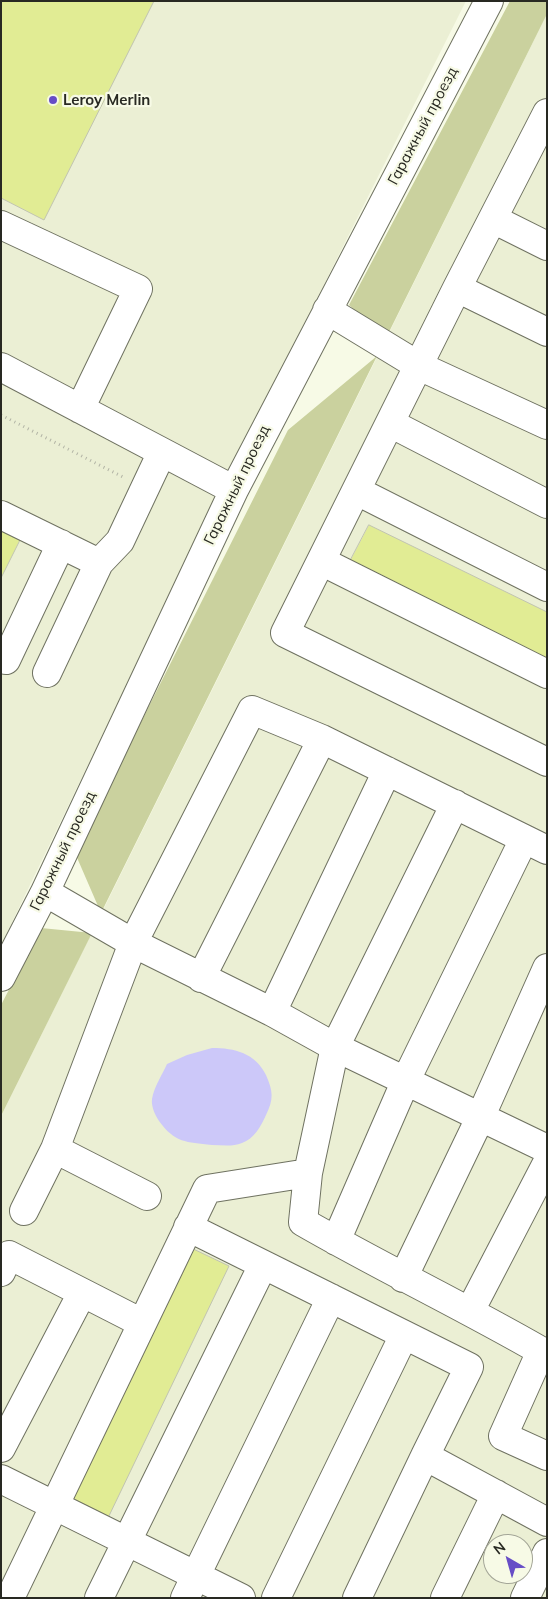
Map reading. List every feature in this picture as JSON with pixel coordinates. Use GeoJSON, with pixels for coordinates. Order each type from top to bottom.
{"type":"FeatureCollection","features":[{"type":"Feature","properties":{"kind":"lane","name":"Гаражный проезд"},"geometry":{"type":"LineString","coordinates":[[1,977],[45,892],[234,490],[489,1]]}},
{"type":"Feature","properties":{"kind":"lane"},"geometry":{"type":"LineString","coordinates":[[547,114],[537,157],[493,220],[457,288],[285,633],[547,762]]}},
{"type":"Feature","properties":{"kind":"lane"},"geometry":{"type":"LineString","coordinates":[[493,220],[547,246]]}},
{"type":"Feature","properties":{"kind":"lane"},"geometry":{"type":"LineString","coordinates":[[1,225],[138,289],[80,409]]}},
{"type":"Feature","properties":{"kind":"lane"},"geometry":{"type":"LineString","coordinates":[[457,288],[547,332]]}},
{"type":"Feature","properties":{"kind":"lane"},"geometry":{"type":"LineString","coordinates":[[327,310],[419,366],[547,424]]}},
{"type":"Feature","properties":{"kind":"lane"},"geometry":{"type":"LineString","coordinates":[[1,367],[234,490]]}},
{"type":"Feature","properties":{"kind":"lane"},"geometry":{"type":"LineString","coordinates":[[390,423],[547,504]]}},
{"type":"Feature","properties":{"kind":"lane"},"geometry":{"type":"LineString","coordinates":[[47,673],[99,563],[120,541],[162,452]]}},
{"type":"Feature","properties":{"kind":"lane"},"geometry":{"type":"LineString","coordinates":[[357,491],[547,586]]}},
{"type":"Feature","properties":{"kind":"lane"},"geometry":{"type":"LineString","coordinates":[[1,515],[99,563]]}},
{"type":"Feature","properties":{"kind":"lane"},"geometry":{"type":"LineString","coordinates":[[6,660],[60,544]]}},
{"type":"Feature","properties":{"kind":"lane"},"geometry":{"type":"LineString","coordinates":[[321,561],[547,674]]}},
{"type":"Feature","properties":{"kind":"lane"},"geometry":{"type":"LineString","coordinates":[[24,1211],[55,1148],[133,943],[252,710],[322,739],[535,845],[406,1080],[336,1241]]}},
{"type":"Feature","properties":{"kind":"lane"},"geometry":{"type":"LineString","coordinates":[[201,978],[322,739]]}},
{"type":"Feature","properties":{"kind":"lane"},"geometry":{"type":"LineString","coordinates":[[272,1012],[387,772]]}},
{"type":"Feature","properties":{"kind":"lane"},"geometry":{"type":"LineString","coordinates":[[455,804],[335,1047],[308,1173],[303,1222],[403,1278],[470,1310],[541,1351],[504,1436],[547,1456]]}},
{"type":"Feature","properties":{"kind":"lane"},"geometry":{"type":"LineString","coordinates":[[45,892],[133,943],[272,1012],[335,1047],[547,1149]]}},
{"type":"Feature","properties":{"kind":"lane"},"geometry":{"type":"LineString","coordinates":[[403,1278],[480,1118],[547,968]]}},
{"type":"Feature","properties":{"kind":"lane"},"geometry":{"type":"LineString","coordinates":[[55,1148],[147,1196]]}},
{"type":"Feature","properties":{"kind":"lane"},"geometry":{"type":"LineString","coordinates":[[470,1310],[547,1163]]}},
{"type":"Feature","properties":{"kind":"lane"},"geometry":{"type":"LineString","coordinates":[[10,1598],[207,1189],[308,1173]]}},
{"type":"Feature","properties":{"kind":"lane"},"geometry":{"type":"LineString","coordinates":[[188,1228],[470,1367],[357,1598]]}},
{"type":"Feature","properties":{"kind":"lane"},"geometry":{"type":"LineString","coordinates":[[1,1272],[9,1255],[142,1323]]}},
{"type":"Feature","properties":{"kind":"lane"},"geometry":{"type":"LineString","coordinates":[[99,1598],[263,1265]]}},
{"type":"Feature","properties":{"kind":"lane"},"geometry":{"type":"LineString","coordinates":[[1,1448],[82,1292]]}},
{"type":"Feature","properties":{"kind":"lane"},"geometry":{"type":"LineString","coordinates":[[190,1586],[331,1298]]}},
{"type":"Feature","properties":{"kind":"lane"},"geometry":{"type":"LineString","coordinates":[[276,1598],[404,1335]]}},
{"type":"Feature","properties":{"kind":"lane"},"geometry":{"type":"LineString","coordinates":[[425,1456],[547,1522]]}},
{"type":"Feature","properties":{"kind":"lane"},"geometry":{"type":"LineString","coordinates":[[1,1479],[127,1541],[190,1586],[241,1598]]}},
{"type":"Feature","properties":{"kind":"lane"},"geometry":{"type":"LineString","coordinates":[[445,1598],[496,1494]]}},
{"type":"Feature","properties":{"kind":"lane"},"geometry":{"type":"LineString","coordinates":[[525,1598],[547,1553]]}},
{"type":"Feature","properties":{"kind":"path"},"geometry":{"type":"LineString","coordinates":[[1,415],[146,488]]}},
{"type":"Feature","properties":{"kind":"shaded area"},"geometry":{"type":"Polygon","coordinates":[[[1,1],[466,1],[213,506],[1,945],[1,1]]]}},
{"type":"Feature","properties":{"kind":"shaded area"},"geometry":{"type":"Polygon","coordinates":[[[547,14],[547,1598],[1,1598],[1,1116],[547,14]]]}},
{"type":"Feature","properties":{"kind":"shaded area"},"geometry":{"type":"Polygon","coordinates":[[[212,1048],[229,1049],[250,1057],[266,1075],[270,1086],[272,1095],[269,1109],[262,1123],[257,1132],[246,1141],[238,1144],[227,1146],[212,1145],[182,1140],[170,1134],[158,1119],[153,1107],[154,1090],[167,1064],[187,1055],[212,1048]]]}},
{"type":"Feature","properties":{"kind":"green space"},"geometry":{"type":"Polygon","coordinates":[[[510,1],[547,1],[547,14],[386,338],[349,305],[510,1]]]}},
{"type":"Feature","properties":{"kind":"green space"},"geometry":{"type":"Polygon","coordinates":[[[377,356],[101,913],[75,853],[288,430],[377,356]]]}},
{"type":"Feature","properties":{"kind":"green space"},"geometry":{"type":"Polygon","coordinates":[[[41,928],[92,933],[1,1116],[1,1005],[41,928]]]}},
{"type":"Feature","properties":{"kind":"building","name":"Leroy Merlin"},"geometry":{"type":"Polygon","coordinates":[[[1,1],[154,1],[44,220],[1,198],[1,1]]]}},
{"type":"Feature","properties":{"kind":"building"},"geometry":{"type":"Polygon","coordinates":[[[369,525],[547,612],[547,668],[346,569],[369,525]]]}},
{"type":"Feature","properties":{"kind":"building"},"geometry":{"type":"Polygon","coordinates":[[[1,529],[21,538],[1,578],[1,529]]]}},
{"type":"Feature","properties":{"kind":"building"},"geometry":{"type":"Polygon","coordinates":[[[187,1246],[229,1266],[107,1520],[64,1499],[187,1246]]]}},
{"type":"Feature","properties":{"kind":"place","name":"Leroy Merlin"},"geometry":{"type":"Point","coordinates":[53,100]}}]}
